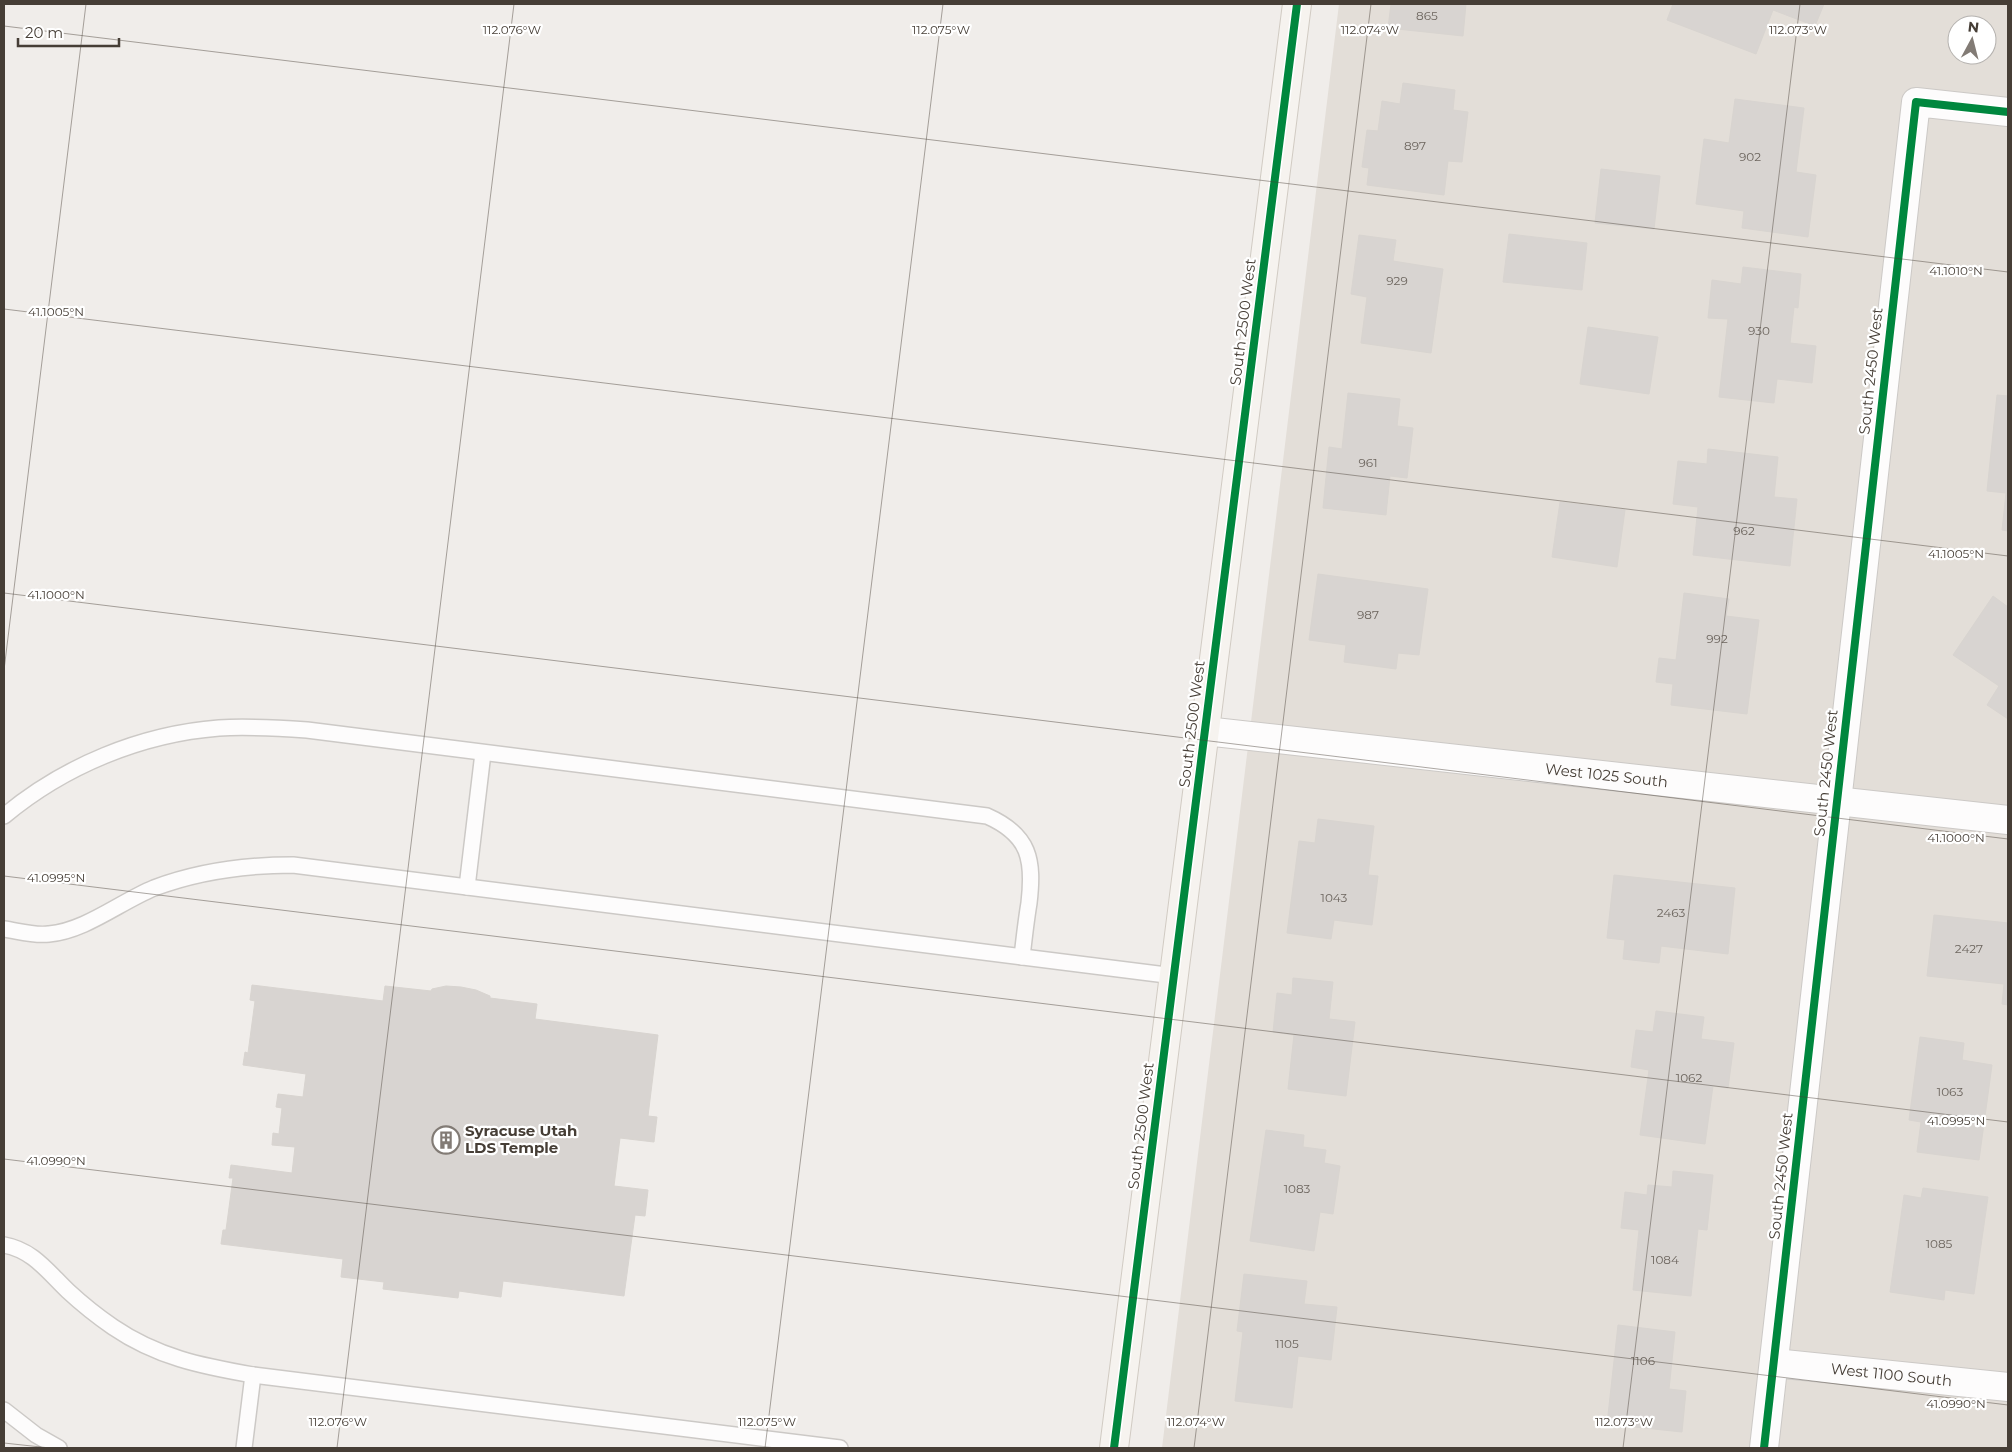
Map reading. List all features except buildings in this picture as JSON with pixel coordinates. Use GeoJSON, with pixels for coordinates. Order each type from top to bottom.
{"type":"FeatureCollection","features":[{"type":"Feature","properties":{"kind":"street","name":"South 2500 West"},"geometry":{"type":"LineString","coordinates":[[1114,1448],[1297,4]]}},
{"type":"Feature","properties":{"kind":"street","name":"South 2450 West"},"geometry":{"type":"LineString","coordinates":[[1764,1448],[1916,102],[2008,112]]}},
{"type":"Feature","properties":{"kind":"street","name":"West 1025 South"},"geometry":{"type":"LineString","coordinates":[[1205,731],[2008,820]]}},
{"type":"Feature","properties":{"kind":"street","name":"West 1100 South"},"geometry":{"type":"LineString","coordinates":[[1774,1363],[2008,1387]]}},
{"type":"Feature","properties":{"kind":"lane"},"geometry":{"type":"LineString","coordinates":[[4,816],[53,781],[92,760],[133,745],[176,734],[210,729],[263,727],[307,730],[987,816],[1003,823],[1016,834],[1025,847],[1030,863],[1032,879],[1022,957]]}},
{"type":"Feature","properties":{"kind":"lane"},"geometry":{"type":"LineString","coordinates":[[466,887],[484,752]]}},
{"type":"Feature","properties":{"kind":"lane"},"geometry":{"type":"LineString","coordinates":[[4,929],[47,935],[61,933],[76,928],[122,902],[154,888],[205,873],[257,865],[293,865],[1174,976]]}},
{"type":"Feature","properties":{"kind":"lane"},"geometry":{"type":"LineString","coordinates":[[4,1245],[35,1258],[90,1310],[114,1328],[169,1356],[199,1366],[253,1375],[840,1448]]}},
{"type":"Feature","properties":{"kind":"lane"},"geometry":{"type":"LineString","coordinates":[[244,1448],[253,1375]]}},
{"type":"Feature","properties":{"kind":"lane"},"geometry":{"type":"LineString","coordinates":[[4,1410],[36,1435],[59,1448]]}},
{"type":"Feature","properties":{"kind":"shaded area"},"geometry":{"type":"Polygon","coordinates":[[[1339,4],[2008,4],[2008,1448],[1162,1448],[1339,4]]]}},
{"type":"Feature","properties":{"kind":"cycle path"},"geometry":{"type":"LineString","coordinates":[[1114,1448],[1297,4]]}},
{"type":"Feature","properties":{"kind":"cycle path"},"geometry":{"type":"LineString","coordinates":[[1764,1448],[1916,102],[2008,112]]}},
{"type":"Feature","properties":{"kind":"place","name":"Syracuse Utah LDS Temple"},"geometry":{"type":"Point","coordinates":[446,1140]}}]}
